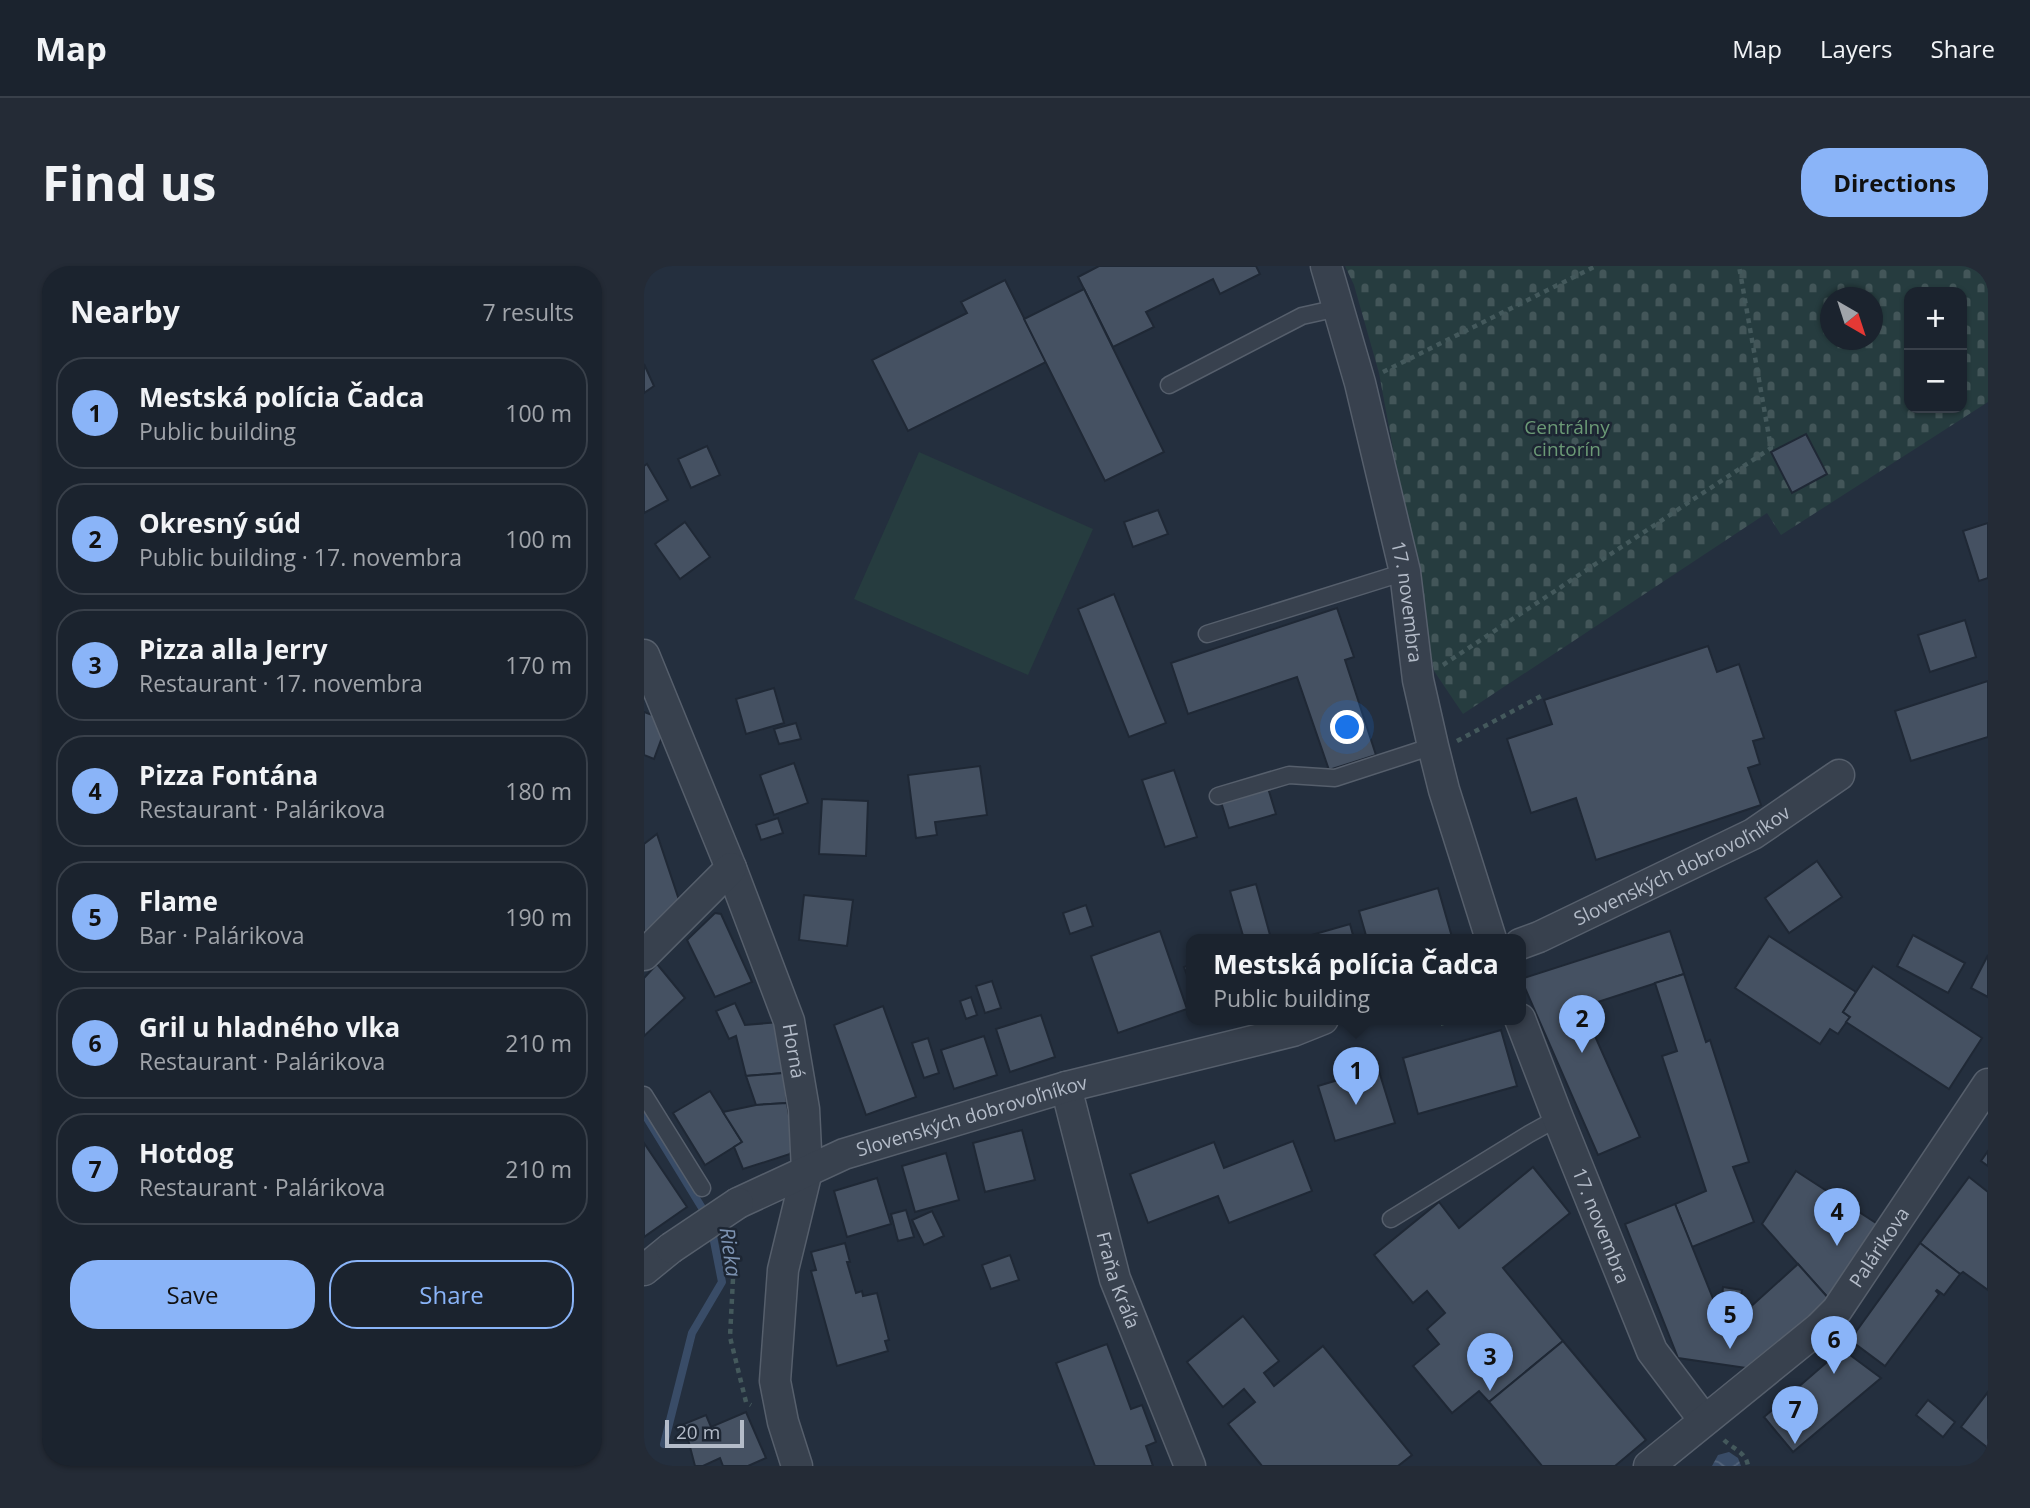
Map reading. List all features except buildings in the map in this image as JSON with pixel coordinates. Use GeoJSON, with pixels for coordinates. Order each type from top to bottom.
{"type":"FeatureCollection","features":[{"type":"Feature","properties":{"kind":"street","name":"17. novembra"},"geometry":{"type":"LineString","coordinates":[[1326,266],[1360,383],[1405,572],[1418,680],[1433,749],[1489,934]]}},
{"type":"Feature","properties":{"kind":"street","name":"Horná"},"geometry":{"type":"LineString","coordinates":[[644,655],[731,868],[789,1021],[804,1109],[807,1171],[783,1270],[775,1381],[796,1466]]}},
{"type":"Feature","properties":{"kind":"street","name":"Slovenských dobrovoľníkov"},"geometry":{"type":"LineString","coordinates":[[1526,942],[1753,834],[1839,775]]}},
{"type":"Feature","properties":{"kind":"street"},"geometry":{"type":"LineString","coordinates":[[644,955],[731,868]]}},
{"type":"Feature","properties":{"kind":"street","name":"Slovenských dobrovoľníkov"},"geometry":{"type":"LineString","coordinates":[[644,1270],[671,1248],[738,1203],[842,1154],[1066,1087],[1308,1025]]}},
{"type":"Feature","properties":{"kind":"street","name":"17. novembra"},"geometry":{"type":"LineString","coordinates":[[1522,1025],[1652,1351],[1704,1420]]}},
{"type":"Feature","properties":{"kind":"street","name":"Palárikova"},"geometry":{"type":"LineString","coordinates":[[1649,1466],[1838,1310],[1988,1084]]}},
{"type":"Feature","properties":{"kind":"street","name":"Fraňa Kráľa"},"geometry":{"type":"LineString","coordinates":[[1066,1087],[1115,1279],[1190,1466]]}},
{"type":"Feature","properties":{"kind":"lane"},"geometry":{"type":"LineString","coordinates":[[1169,385],[1302,316],[1338,308]]}},
{"type":"Feature","properties":{"kind":"lane"},"geometry":{"type":"LineString","coordinates":[[1207,634],[1405,572]]}},
{"type":"Feature","properties":{"kind":"lane"},"geometry":{"type":"LineString","coordinates":[[1218,796],[1289,775],[1335,778],[1433,749]]}},
{"type":"Feature","properties":{"kind":"lane"},"geometry":{"type":"LineString","coordinates":[[644,1095],[702,1188]]}},
{"type":"Feature","properties":{"kind":"lane"},"geometry":{"type":"LineString","coordinates":[[1391,1219],[1558,1118]]}},
{"type":"Feature","properties":{"kind":"path"},"geometry":{"type":"LineString","coordinates":[[1360,383],[1596,266]]}},
{"type":"Feature","properties":{"kind":"path"},"geometry":{"type":"LineString","coordinates":[[1418,680],[1771,448],[1740,266]]}},
{"type":"Feature","properties":{"kind":"path"},"geometry":{"type":"LineString","coordinates":[[1980,266],[1988,281]]}},
{"type":"Feature","properties":{"kind":"path"},"geometry":{"type":"LineString","coordinates":[[1433,749],[1469,736],[1543,695]]}},
{"type":"Feature","properties":{"kind":"path"},"geometry":{"type":"LineString","coordinates":[[733,1279],[730,1337],[746,1402],[783,1422]]}},
{"type":"Feature","properties":{"kind":"path"},"geometry":{"type":"LineString","coordinates":[[1704,1420],[1742,1454],[1749,1463],[1748,1466]]}},
{"type":"Feature","properties":{"kind":"green space","name":"Centrálny cintorín"},"geometry":{"type":"Polygon","coordinates":[[[1345,266],[1988,266],[1988,402],[1781,535],[1767,513],[1463,714],[1434,671],[1379,373],[1354,285],[1345,266]]]}},
{"type":"Feature","properties":{"kind":"green space"},"geometry":{"type":"Polygon","coordinates":[[[919,452],[1093,529],[1028,675],[854,599],[919,452]]]}},
{"type":"Feature","properties":{"kind":"water"},"geometry":{"type":"Polygon","coordinates":[[[1729,1452],[1738,1458],[1741,1466],[1712,1466],[1718,1455],[1729,1452]]]}},
{"type":"Feature","properties":{"kind":"waterway","name":"Rieka"},"geometry":{"type":"LineString","coordinates":[[644,1113],[710,1221],[722,1282],[692,1333],[664,1444]]}},
{"type":"Feature","properties":{"kind":"place","name":"Okresný súd"},"geometry":{"type":"Point","coordinates":[1582,1053]}},
{"type":"Feature","properties":{"kind":"place","name":"Mestská polícia Čadca"},"geometry":{"type":"Point","coordinates":[1356,1105]}},
{"type":"Feature","properties":{"kind":"place","name":"Pizza Fontána"},"geometry":{"type":"Point","coordinates":[1837,1246]}},
{"type":"Feature","properties":{"kind":"place","name":"Flame"},"geometry":{"type":"Point","coordinates":[1730,1349]}},
{"type":"Feature","properties":{"kind":"place","name":"Gril u hladného vlka"},"geometry":{"type":"Point","coordinates":[1834,1374]}},
{"type":"Feature","properties":{"kind":"place","name":"Pizza alla Jerry"},"geometry":{"type":"Point","coordinates":[1490,1391]}},
{"type":"Feature","properties":{"kind":"place","name":"Hotdog"},"geometry":{"type":"Point","coordinates":[1795,1444]}}]}
